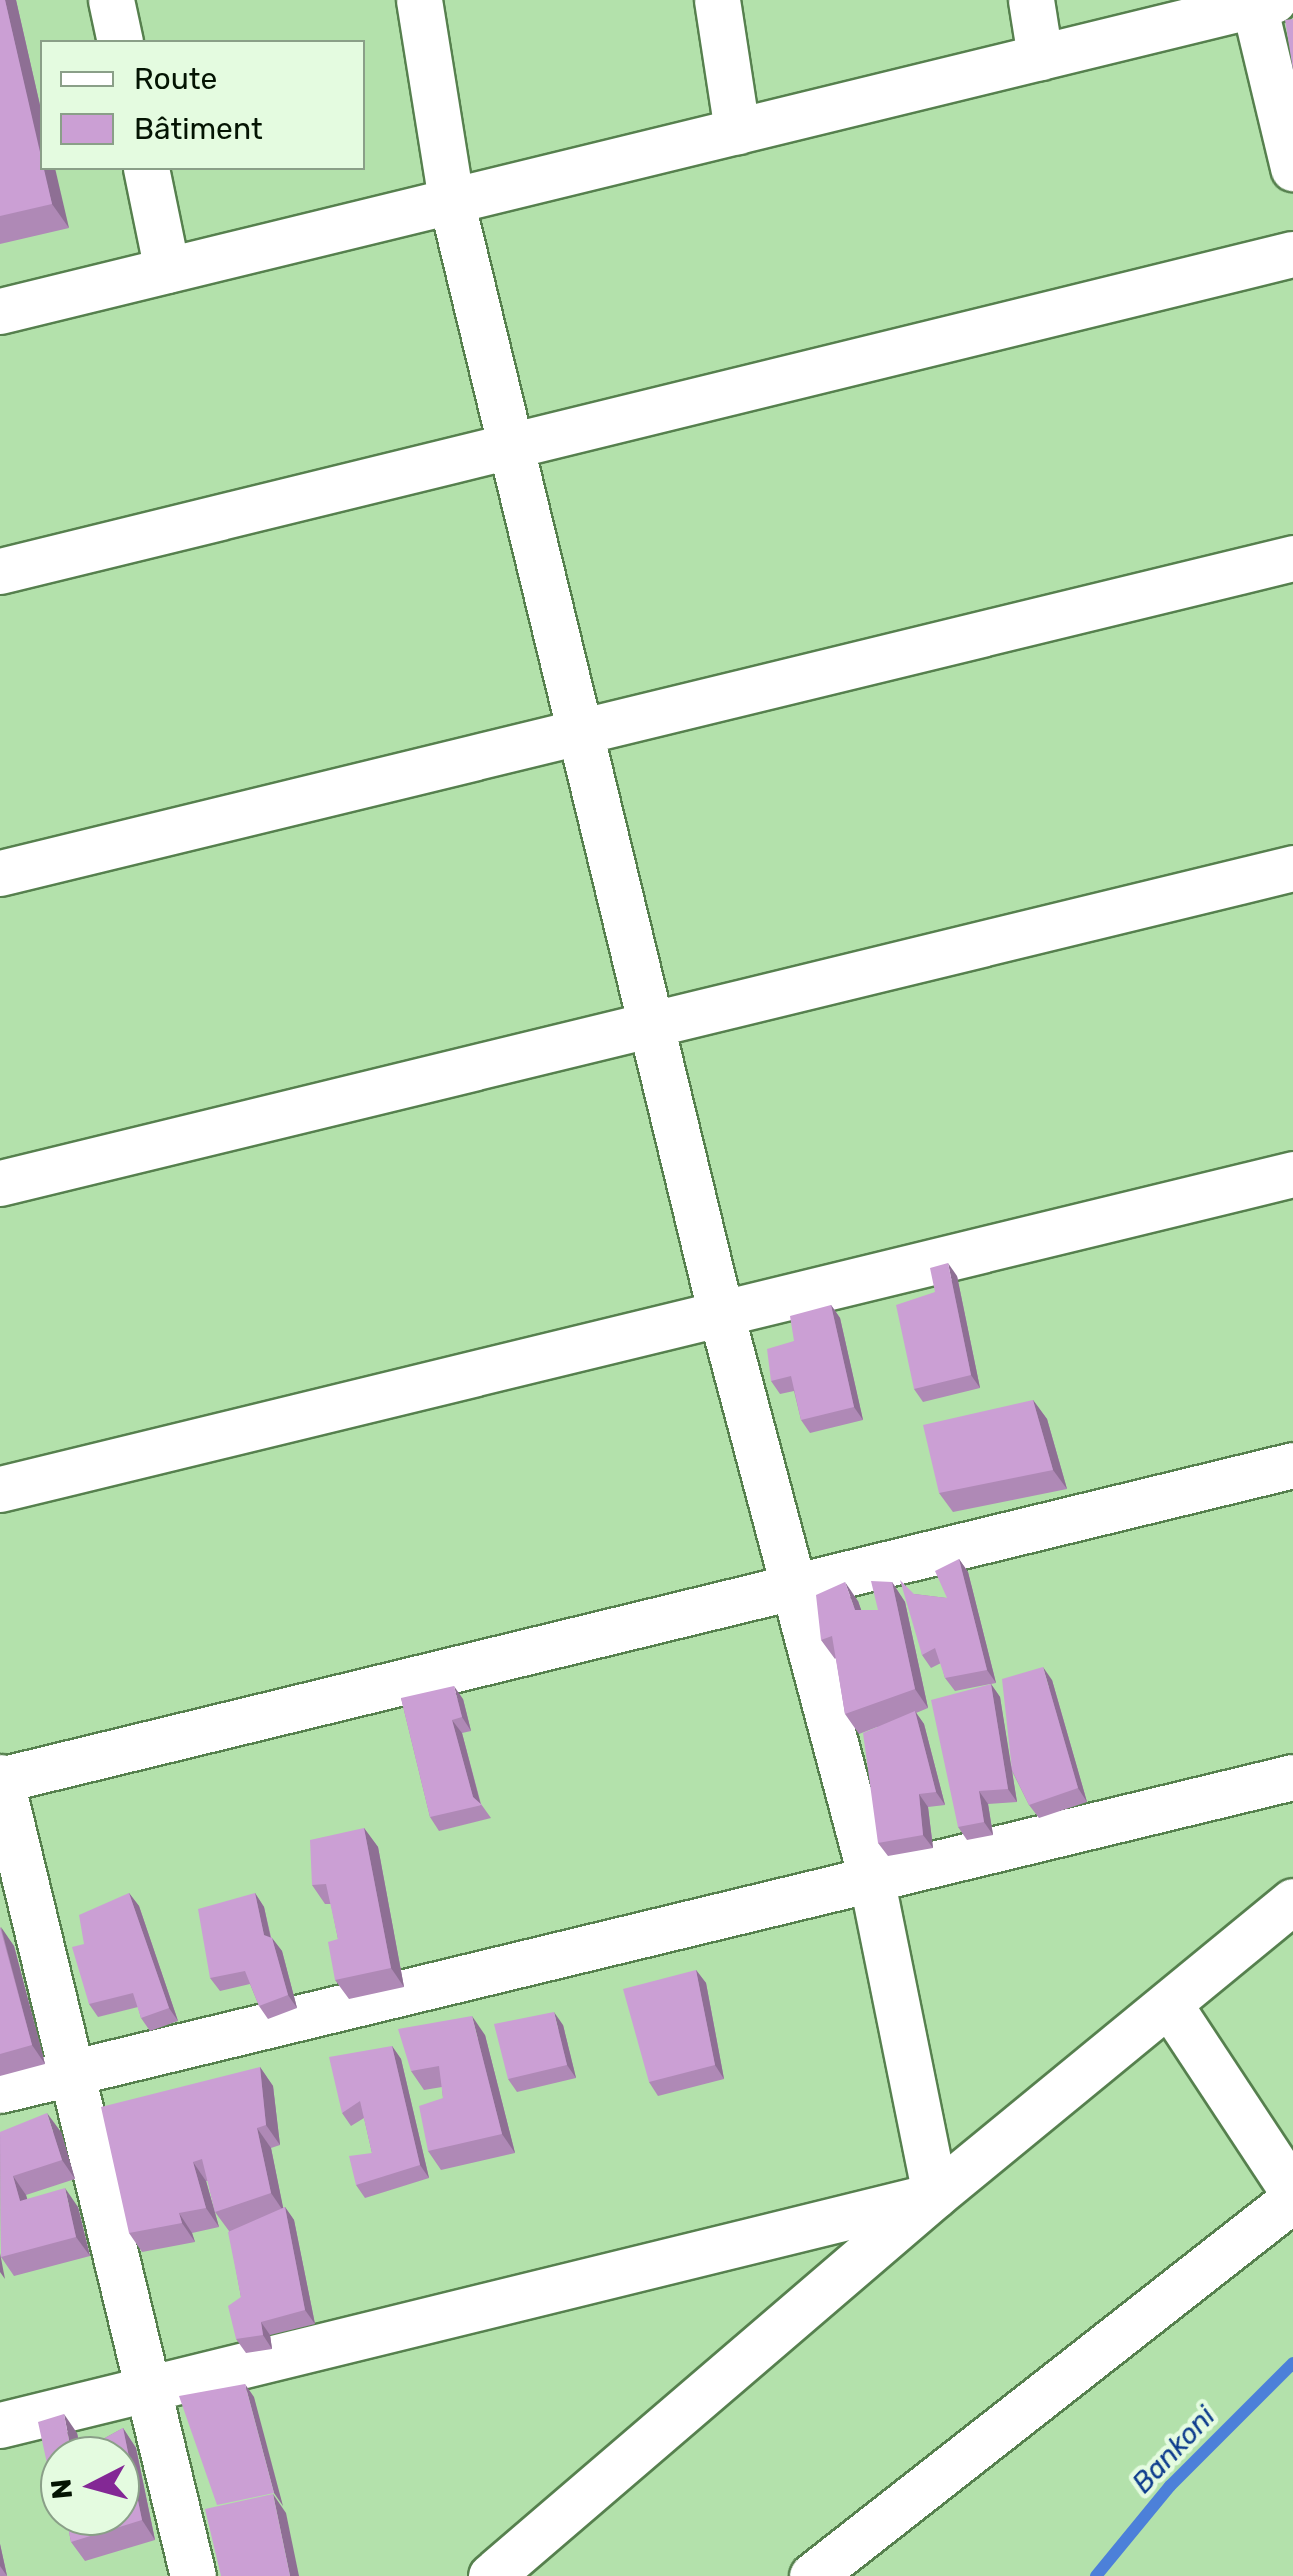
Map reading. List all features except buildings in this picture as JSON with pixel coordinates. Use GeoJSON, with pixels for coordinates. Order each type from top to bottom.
{"type":"FeatureCollection","features":[{"type":"Feature","properties":{"kind":"street"},"geometry":{"type":"LineString","coordinates":[[111,0],[120,40]]}},
{"type":"Feature","properties":{"kind":"street"},"geometry":{"type":"LineString","coordinates":[[419,0],[452,200],[721,1314],[872,1882],[935,2195]]}},
{"type":"Feature","properties":{"kind":"street"},"geometry":{"type":"LineString","coordinates":[[717,0],[737,131]]}},
{"type":"Feature","properties":{"kind":"street"},"geometry":{"type":"LineString","coordinates":[[1031,0],[1040,57]]}},
{"type":"Feature","properties":{"kind":"street"},"geometry":{"type":"LineString","coordinates":[[0,311],[1264,2],[1293,168]]}},
{"type":"Feature","properties":{"kind":"street"},"geometry":{"type":"LineString","coordinates":[[146,170],[167,270]]}},
{"type":"Feature","properties":{"kind":"street"},"geometry":{"type":"LineString","coordinates":[[0,572],[1293,254]]}},
{"type":"Feature","properties":{"kind":"street"},"geometry":{"type":"LineString","coordinates":[[0,873],[1293,558]]}},
{"type":"Feature","properties":{"kind":"street"},"geometry":{"type":"LineString","coordinates":[[0,1184],[1293,868]]}},
{"type":"Feature","properties":{"kind":"street"},"geometry":{"type":"LineString","coordinates":[[0,1489],[1293,1174]]}},
{"type":"Feature","properties":{"kind":"street"},"geometry":{"type":"LineString","coordinates":[[194,2576],[0,1779],[1293,1465]]}},
{"type":"Feature","properties":{"kind":"street"},"geometry":{"type":"LineString","coordinates":[[0,2090],[872,1882],[1293,1776]]}},
{"type":"Feature","properties":{"kind":"street"},"geometry":{"type":"LineString","coordinates":[[490,2576],[935,2195],[1171,2007],[1293,1900]]}},
{"type":"Feature","properties":{"kind":"street"},"geometry":{"type":"LineString","coordinates":[[812,2576],[1293,2196],[1171,2007]]}},
{"type":"Feature","properties":{"kind":"street"},"geometry":{"type":"LineString","coordinates":[[0,2426],[935,2195]]}},
{"type":"Feature","properties":{"kind":"waterway","name":"Bankoni"},"geometry":{"type":"LineString","coordinates":[[1096,2576],[1170,2486],[1293,2363]]}}]}
